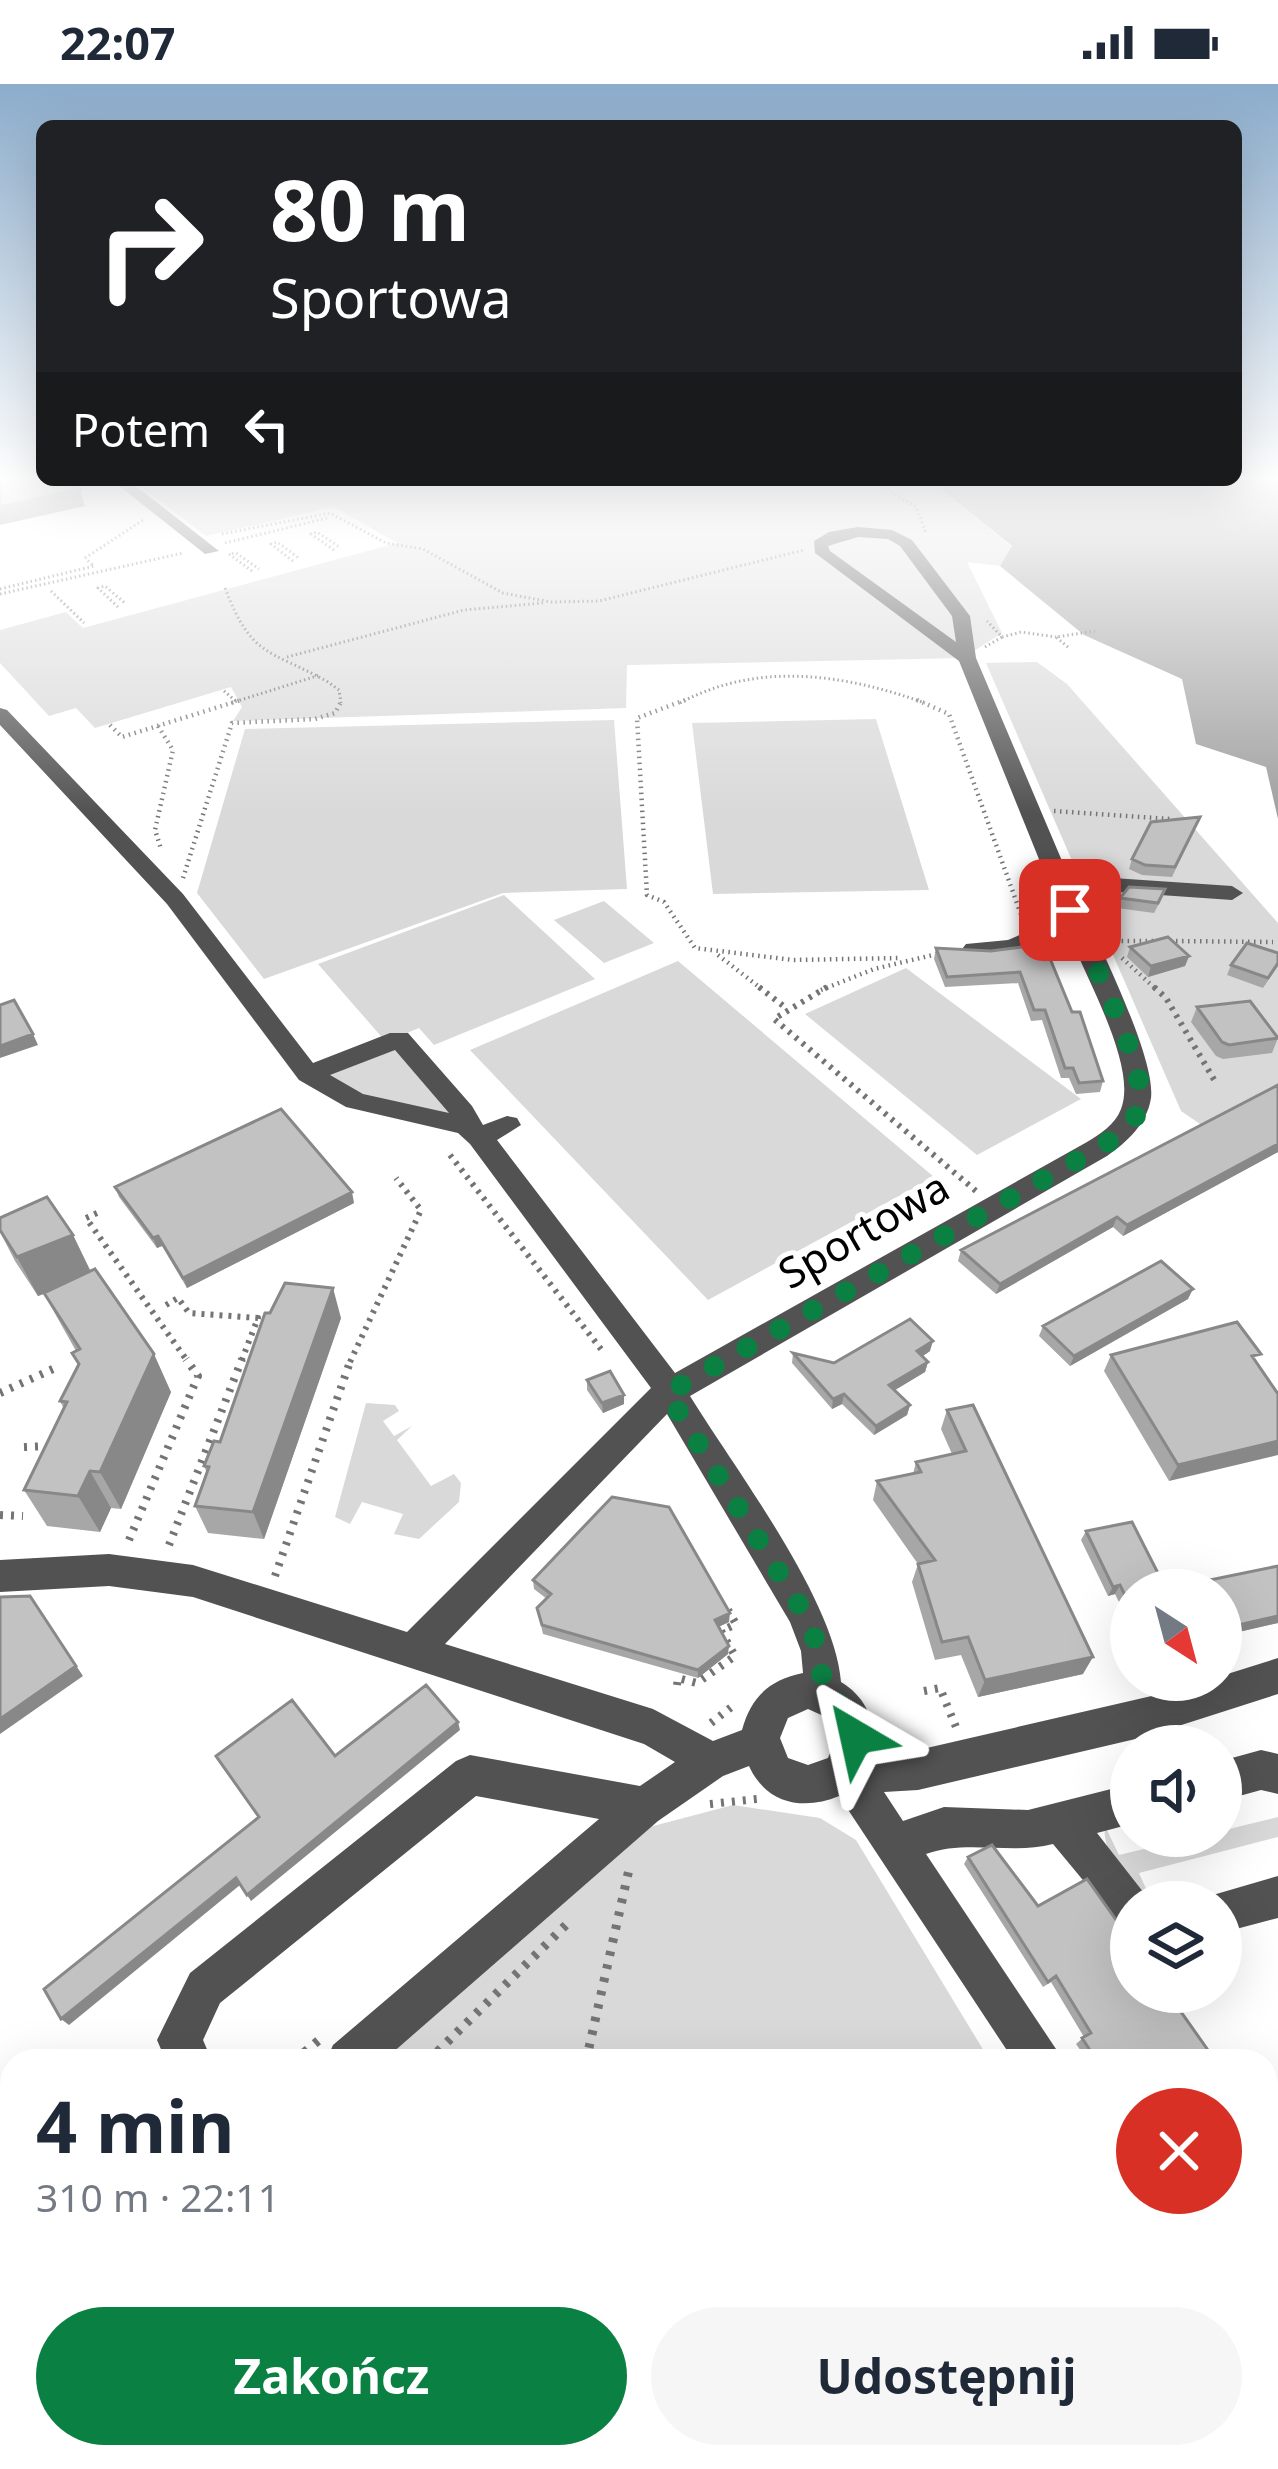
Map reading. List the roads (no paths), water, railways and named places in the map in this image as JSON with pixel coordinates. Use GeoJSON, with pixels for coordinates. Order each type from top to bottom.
{"type":"FeatureCollection","features":[{"type":"Feature","properties":{"kind":"street","name":"Sportowa"},"geometry":{"type":"LineString","coordinates":[[879,591],[967,658]]}},
{"type":"Feature","properties":{"kind":"street","name":"Sportowa"},"geometry":{"type":"LineString","coordinates":[[414,1650],[667,1393],[1124,1130],[1140,1102],[1139,1082],[1058,881],[1045,823],[967,658],[962,616],[943,591]]}},
{"type":"Feature","properties":{"kind":"street"},"geometry":{"type":"LineString","coordinates":[[0,714],[175,899],[308,1074],[355,1101],[473,1132],[507,1125]]}},
{"type":"Feature","properties":{"kind":"street"},"geometry":{"type":"LineString","coordinates":[[1058,881],[1232,893]]}},
{"type":"Feature","properties":{"kind":"street"},"geometry":{"type":"LineString","coordinates":[[974,949],[1013,947],[1029,939],[1082,939]]}},
{"type":"Feature","properties":{"kind":"street"},"geometry":{"type":"LineString","coordinates":[[308,1074],[399,1039],[464,1112],[473,1132],[652,1362],[804,1613],[820,1651],[823,1694]]}},
{"type":"Feature","properties":{"kind":"street"},"geometry":{"type":"LineString","coordinates":[[0,1576],[110,1570],[158,1573],[232,1591],[653,1728],[696,1752],[760,1743]]}},
{"type":"Feature","properties":{"kind":"street"},"geometry":{"type":"LineString","coordinates":[[1033,2049],[849,1766],[856,1737],[851,1719],[823,1694],[806,1690],[776,1700],[760,1726],[760,1743],[780,1774],[796,1783],[814,1785],[849,1766],[883,1772],[918,1770],[1144,1718],[1278,1676]]}},
{"type":"Feature","properties":{"kind":"street"},"geometry":{"type":"LineString","coordinates":[[363,2049],[644,1807],[696,1752]]}},
{"type":"Feature","properties":{"kind":"street"},"geometry":{"type":"LineString","coordinates":[[1242,1775],[1261,1770],[1278,1774]]}},
{"type":"Feature","properties":{"kind":"street"},"geometry":{"type":"LineString","coordinates":[[183,2049],[179,2041],[205,1988],[470,1775],[644,1807]]}},
{"type":"Feature","properties":{"kind":"street"},"geometry":{"type":"LineString","coordinates":[[898,1843],[944,1827],[1028,1829],[1110,1809]]}},
{"type":"Feature","properties":{"kind":"street"},"geometry":{"type":"LineString","coordinates":[[1061,1822],[1111,1881]]}},
{"type":"Feature","properties":{"kind":"street"},"geometry":{"type":"LineString","coordinates":[[1242,1906],[1278,1897]]}}]}
